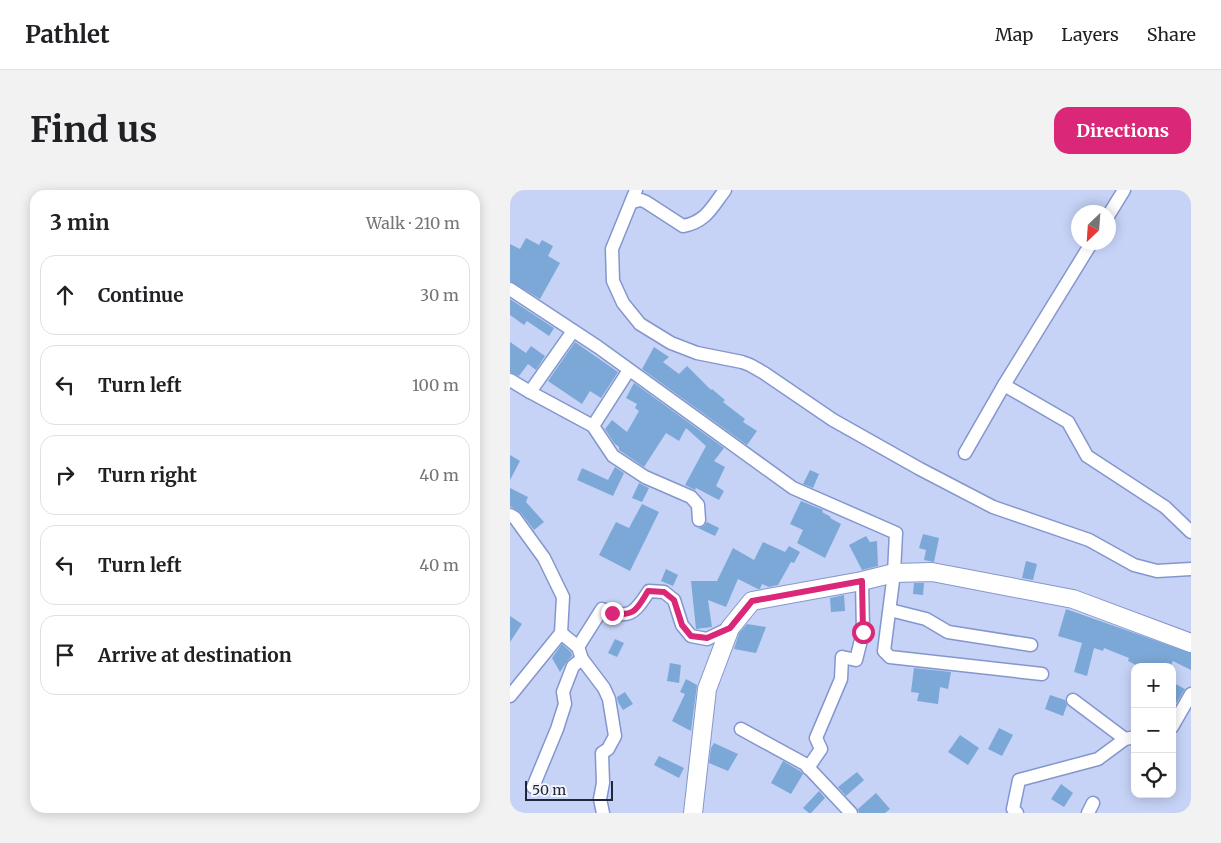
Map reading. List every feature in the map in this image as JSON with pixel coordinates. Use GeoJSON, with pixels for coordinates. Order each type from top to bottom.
{"type":"FeatureCollection","features":[{"type":"Feature","properties":{"kind":"street"},"geometry":{"type":"LineString","coordinates":[[725,190],[702,219],[694,224],[683,226],[634,196],[612,249],[613,281],[623,303],[640,324],[671,343],[697,352],[750,365],[833,420],[993,507],[1089,540],[1134,565],[1157,571],[1191,570]]}},
{"type":"Feature","properties":{"kind":"street"},"geometry":{"type":"LineString","coordinates":[[1115,205],[1124,190]]}},
{"type":"Feature","properties":{"kind":"street"},"geometry":{"type":"LineString","coordinates":[[965,453],[1004,385],[1087,250]]}},
{"type":"Feature","properties":{"kind":"street"},"geometry":{"type":"LineString","coordinates":[[510,289],[630,370],[793,488],[896,533],[894,573],[884,651],[890,657],[1042,674]]}},
{"type":"Feature","properties":{"kind":"street"},"geometry":{"type":"LineString","coordinates":[[530,392],[573,331]]}},
{"type":"Feature","properties":{"kind":"street"},"geometry":{"type":"LineString","coordinates":[[593,426],[630,370]]}},
{"type":"Feature","properties":{"kind":"street"},"geometry":{"type":"LineString","coordinates":[[510,380],[593,426],[613,456],[645,477],[691,497],[698,505],[699,520]]}},
{"type":"Feature","properties":{"kind":"street"},"geometry":{"type":"LineString","coordinates":[[1004,385],[1068,422],[1087,456],[1165,507],[1191,532]]}},
{"type":"Feature","properties":{"kind":"street"},"geometry":{"type":"LineString","coordinates":[[510,514],[515,518],[544,558],[563,597],[561,633],[510,696]]}},
{"type":"Feature","properties":{"kind":"street"},"geometry":{"type":"LineString","coordinates":[[693,813],[707,689],[730,628],[752,601],[862,581],[894,573],[932,572],[1073,599],[1191,643]]}},
{"type":"Feature","properties":{"kind":"street"},"geometry":{"type":"LineString","coordinates":[[808,768],[821,749],[816,738],[841,680],[842,657],[856,660],[863,632],[862,581]]}},
{"type":"Feature","properties":{"kind":"street"},"geometry":{"type":"LineString","coordinates":[[533,788],[565,704],[563,692],[573,666],[602,608],[612,613],[625,615],[637,609],[648,591],[664,592],[674,600],[682,625],[691,636],[707,638],[730,628]]}},
{"type":"Feature","properties":{"kind":"street"},"geometry":{"type":"LineString","coordinates":[[890,610],[926,619],[948,632],[1031,645]]}},
{"type":"Feature","properties":{"kind":"street"},"geometry":{"type":"LineString","coordinates":[[561,633],[580,653],[604,688],[609,699],[614,736],[608,749],[602,753],[603,783],[600,799],[603,813]]}},
{"type":"Feature","properties":{"kind":"street"},"geometry":{"type":"LineString","coordinates":[[1176,719],[1191,694]]}},
{"type":"Feature","properties":{"kind":"street"},"geometry":{"type":"LineString","coordinates":[[1017,813],[1013,809],[1019,780],[1098,759],[1130,738],[1073,700]]}},
{"type":"Feature","properties":{"kind":"street"},"geometry":{"type":"LineString","coordinates":[[740,729],[805,764],[851,813]]}},
{"type":"Feature","properties":{"kind":"building"},"geometry":{"type":"Polygon","coordinates":[[[526,238],[539,245],[542,240],[553,246],[548,256],[560,263],[540,299],[510,281],[510,244],[520,249],[526,238]]]}},
{"type":"Feature","properties":{"kind":"building"},"geometry":{"type":"Polygon","coordinates":[[[510,299],[554,328],[549,336],[527,321],[524,325],[510,315],[510,299]]]}},
{"type":"Feature","properties":{"kind":"building"},"geometry":{"type":"Polygon","coordinates":[[[510,342],[526,353],[531,346],[545,356],[536,370],[528,364],[519,376],[510,372],[510,342]]]}},
{"type":"Feature","properties":{"kind":"building"},"geometry":{"type":"Polygon","coordinates":[[[575,342],[618,372],[601,398],[590,391],[582,404],[548,381],[575,342]]]}},
{"type":"Feature","properties":{"kind":"building"},"geometry":{"type":"Polygon","coordinates":[[[654,347],[669,357],[663,362],[679,374],[687,366],[711,390],[725,400],[723,402],[745,419],[743,422],[757,431],[747,445],[642,369],[654,347]]]}},
{"type":"Feature","properties":{"kind":"building"},"geometry":{"type":"Polygon","coordinates":[[[634,383],[724,448],[714,461],[725,467],[716,486],[724,491],[719,500],[696,488],[695,490],[685,485],[706,446],[686,428],[679,441],[666,433],[644,467],[619,450],[619,447],[605,429],[612,420],[627,432],[639,411],[635,408],[637,404],[626,398],[634,383]]]}},
{"type":"Feature","properties":{"kind":"building"},"geometry":{"type":"Polygon","coordinates":[[[510,455],[520,461],[510,480],[510,455]]]}},
{"type":"Feature","properties":{"kind":"building"},"geometry":{"type":"Polygon","coordinates":[[[615,467],[624,473],[613,496],[577,480],[582,468],[608,480],[615,467]]]}},
{"type":"Feature","properties":{"kind":"building"},"geometry":{"type":"Polygon","coordinates":[[[810,470],[819,474],[813,488],[803,484],[810,470]]]}},
{"type":"Feature","properties":{"kind":"building"},"geometry":{"type":"Polygon","coordinates":[[[639,483],[649,488],[642,502],[632,498],[639,483]]]}},
{"type":"Feature","properties":{"kind":"building"},"geometry":{"type":"Polygon","coordinates":[[[510,488],[528,497],[526,502],[544,522],[534,530],[521,513],[510,506],[510,488]]]}},
{"type":"Feature","properties":{"kind":"building"},"geometry":{"type":"Polygon","coordinates":[[[801,501],[823,510],[822,512],[841,524],[825,558],[797,543],[803,530],[790,524],[801,501]]]}},
{"type":"Feature","properties":{"kind":"building"},"geometry":{"type":"Polygon","coordinates":[[[642,504],[659,512],[630,571],[599,555],[616,522],[629,528],[642,504]]]}},
{"type":"Feature","properties":{"kind":"building"},"geometry":{"type":"Polygon","coordinates":[[[707,522],[719,528],[715,536],[698,528],[704,526],[707,522]]]}},
{"type":"Feature","properties":{"kind":"building"},"geometry":{"type":"Polygon","coordinates":[[[923,534],[939,538],[934,562],[924,560],[926,550],[919,548],[923,534]]]}},
{"type":"Feature","properties":{"kind":"building"},"geometry":{"type":"Polygon","coordinates":[[[866,536],[870,542],[877,541],[878,566],[862,570],[849,545],[866,536]]]}},
{"type":"Feature","properties":{"kind":"building"},"geometry":{"type":"Polygon","coordinates":[[[763,542],[785,552],[789,546],[800,552],[794,563],[791,562],[778,585],[769,587],[762,584],[760,589],[758,589],[738,579],[726,607],[708,600],[712,627],[696,629],[691,581],[717,581],[733,548],[754,560],[763,542]]]}},
{"type":"Feature","properties":{"kind":"building"},"geometry":{"type":"Polygon","coordinates":[[[1026,561],[1037,564],[1033,580],[1022,578],[1026,561]]]}},
{"type":"Feature","properties":{"kind":"building"},"geometry":{"type":"Polygon","coordinates":[[[666,569],[678,575],[673,586],[661,581],[666,569]]]}},
{"type":"Feature","properties":{"kind":"building"},"geometry":{"type":"Polygon","coordinates":[[[914,583],[924,583],[923,595],[913,594],[914,583]]]}},
{"type":"Feature","properties":{"kind":"building"},"geometry":{"type":"Polygon","coordinates":[[[844,595],[845,611],[831,612],[830,598],[844,595]]]}},
{"type":"Feature","properties":{"kind":"building"},"geometry":{"type":"Polygon","coordinates":[[[1066,609],[1191,653],[1191,670],[1173,661],[1172,663],[1132,663],[1128,661],[1129,658],[1104,648],[1103,651],[1094,648],[1087,676],[1074,672],[1082,643],[1058,636],[1066,609]]]}},
{"type":"Feature","properties":{"kind":"building"},"geometry":{"type":"Polygon","coordinates":[[[510,616],[522,624],[510,642],[510,616]]]}},
{"type":"Feature","properties":{"kind":"building"},"geometry":{"type":"Polygon","coordinates":[[[747,624],[766,627],[756,653],[734,649],[739,633],[747,624]]]}},
{"type":"Feature","properties":{"kind":"building"},"geometry":{"type":"Polygon","coordinates":[[[615,639],[624,643],[617,657],[608,653],[615,639]]]}},
{"type":"Feature","properties":{"kind":"building"},"geometry":{"type":"Polygon","coordinates":[[[562,644],[571,652],[572,656],[560,672],[552,658],[562,644]]]}},
{"type":"Feature","properties":{"kind":"building"},"geometry":{"type":"Polygon","coordinates":[[[670,663],[681,665],[679,683],[667,681],[670,663]]]}},
{"type":"Feature","properties":{"kind":"building"},"geometry":{"type":"Polygon","coordinates":[[[914,668],[951,672],[948,689],[940,687],[938,704],[917,701],[919,693],[911,692],[914,668]]]}},
{"type":"Feature","properties":{"kind":"building"},"geometry":{"type":"Polygon","coordinates":[[[686,679],[697,685],[691,731],[672,721],[685,694],[680,692],[686,679]]]}},
{"type":"Feature","properties":{"kind":"building"},"geometry":{"type":"Polygon","coordinates":[[[1176,684],[1185,689],[1176,704],[1176,684]]]}},
{"type":"Feature","properties":{"kind":"building"},"geometry":{"type":"Polygon","coordinates":[[[625,692],[633,704],[623,710],[617,697],[625,692]]]}},
{"type":"Feature","properties":{"kind":"building"},"geometry":{"type":"Polygon","coordinates":[[[1050,695],[1065,700],[1067,705],[1063,716],[1045,709],[1050,695]]]}},
{"type":"Feature","properties":{"kind":"building"},"geometry":{"type":"Polygon","coordinates":[[[999,728],[1013,735],[1002,756],[988,749],[999,728]]]}},
{"type":"Feature","properties":{"kind":"building"},"geometry":{"type":"Polygon","coordinates":[[[960,735],[979,748],[968,765],[948,752],[960,735]]]}},
{"type":"Feature","properties":{"kind":"building"},"geometry":{"type":"Polygon","coordinates":[[[714,743],[738,754],[728,771],[709,763],[711,748],[714,743]]]}},
{"type":"Feature","properties":{"kind":"building"},"geometry":{"type":"Polygon","coordinates":[[[659,756],[684,768],[679,778],[654,765],[659,756]]]}},
{"type":"Feature","properties":{"kind":"building"},"geometry":{"type":"Polygon","coordinates":[[[783,761],[803,774],[791,794],[771,783],[783,761]]]}},
{"type":"Feature","properties":{"kind":"building"},"geometry":{"type":"Polygon","coordinates":[[[857,772],[864,780],[846,796],[838,787],[857,772]]]}},
{"type":"Feature","properties":{"kind":"building"},"geometry":{"type":"Polygon","coordinates":[[[1061,784],[1073,793],[1064,807],[1051,799],[1061,784]]]}},
{"type":"Feature","properties":{"kind":"building"},"geometry":{"type":"Polygon","coordinates":[[[819,791],[825,798],[809,813],[803,808],[819,791]]]}},
{"type":"Feature","properties":{"kind":"building"},"geometry":{"type":"Polygon","coordinates":[[[876,793],[890,809],[885,813],[859,813],[858,809],[876,793]]]}},
{"type":"Feature","properties":{"kind":"route"},"geometry":{"type":"LineString","coordinates":[[612,613],[625,615],[637,609],[648,591],[664,592],[674,600],[682,625],[691,636],[707,638],[730,628],[752,601],[862,581],[863,632]]}}]}
